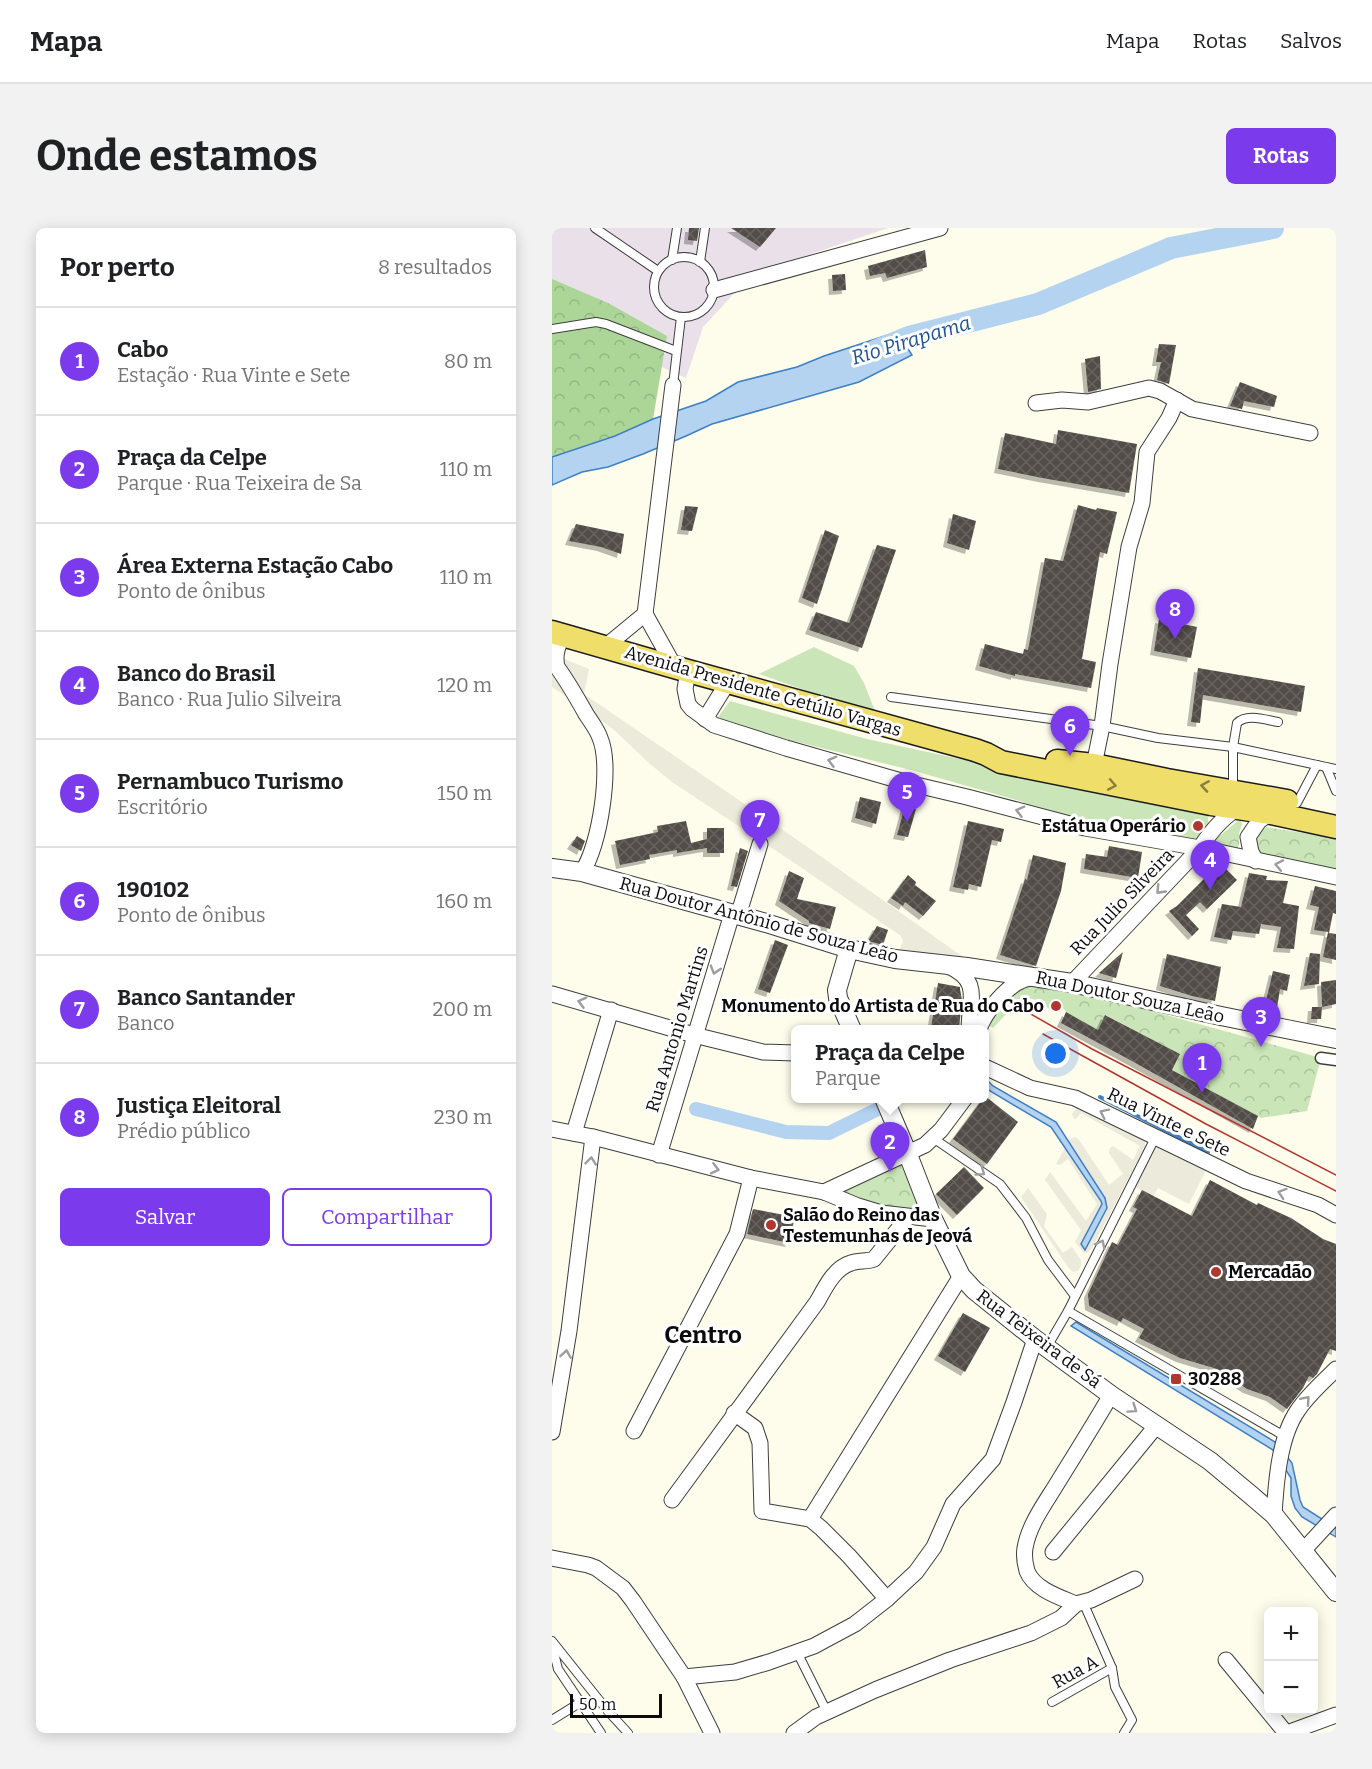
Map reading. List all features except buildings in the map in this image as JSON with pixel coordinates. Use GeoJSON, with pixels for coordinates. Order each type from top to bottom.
{"type":"FeatureCollection","features":[{"type":"Feature","properties":{"kind":"main road","name":"Avenida Presidente Getúlio Vargas"},"geometry":{"type":"LineString","coordinates":[[558,633],[975,750],[1013,765],[1234,800],[1267,804],[1297,803],[1336,812]]}},
{"type":"Feature","properties":{"kind":"main road","name":"Avenida Presidente Getúlio Vargas"},"geometry":{"type":"LineString","coordinates":[[975,750],[1094,765],[1167,780],[1234,800]]}},
{"type":"Feature","properties":{"kind":"main road","name":"Avenida Presidente Getúlio Vargas"},"geometry":{"type":"LineString","coordinates":[[1267,804],[1336,827]]}},
{"type":"Feature","properties":{"kind":"street"},"geometry":{"type":"LineString","coordinates":[[714,290],[939,228]]}},
{"type":"Feature","properties":{"kind":"street"},"geometry":{"type":"LineString","coordinates":[[673,385],[645,614],[681,669],[688,704],[705,719],[724,729],[908,783],[1085,828],[1200,848],[1336,877]]}},
{"type":"Feature","properties":{"kind":"street"},"geometry":{"type":"LineString","coordinates":[[1036,404],[1062,400],[1088,402],[1149,388],[1192,409],[1310,433]]}},
{"type":"Feature","properties":{"kind":"street"},"geometry":{"type":"LineString","coordinates":[[1094,765],[1129,547],[1142,503],[1147,452],[1169,418],[1177,400]]}},
{"type":"Feature","properties":{"kind":"street"},"geometry":{"type":"LineString","coordinates":[[605,647],[645,614]]}},
{"type":"Feature","properties":{"kind":"street"},"geometry":{"type":"LineString","coordinates":[[558,633],[555,658],[557,667],[600,738],[606,765],[602,807],[595,841],[582,872]]}},
{"type":"Feature","properties":{"kind":"street"},"geometry":{"type":"LineString","coordinates":[[705,719],[728,681]]}},
{"type":"Feature","properties":{"kind":"street","name":"Rua Julio Silveira"},"geometry":{"type":"LineString","coordinates":[[1072,983],[1200,848],[1234,800]]}},
{"type":"Feature","properties":{"kind":"street"},"geometry":{"type":"LineString","coordinates":[[1256,861],[1251,852],[1248,837],[1267,804]]}},
{"type":"Feature","properties":{"kind":"street","name":"Rua Antonio Martins"},"geometry":{"type":"LineString","coordinates":[[659,1155],[694,1035],[760,844]]}},
{"type":"Feature","properties":{"kind":"street","name":"Rua Doutor Antônio de Souza Leão"},"geometry":{"type":"LineString","coordinates":[[554,867],[582,872],[849,949],[895,959],[967,967]]}},
{"type":"Feature","properties":{"kind":"street"},"geometry":{"type":"LineString","coordinates":[[849,949],[837,990],[838,998],[850,1025]]}},
{"type":"Feature","properties":{"kind":"street"},"geometry":{"type":"LineString","coordinates":[[944,965],[957,970],[971,985],[969,1025]]}},
{"type":"Feature","properties":{"kind":"street","name":"Rua Doutor Souza Leão"},"geometry":{"type":"LineString","coordinates":[[967,967],[1072,983],[1221,1017],[1333,1037]]}},
{"type":"Feature","properties":{"kind":"street"},"geometry":{"type":"LineString","coordinates":[[981,1025],[986,1014],[1002,995],[1020,981],[1035,977]]}},
{"type":"Feature","properties":{"kind":"street"},"geometry":{"type":"LineString","coordinates":[[552,994],[694,1035],[763,1052],[791,1053]]}},
{"type":"Feature","properties":{"kind":"street"},"geometry":{"type":"LineString","coordinates":[[574,1134],[611,1010]]}},
{"type":"Feature","properties":{"kind":"street"},"geometry":{"type":"LineString","coordinates":[[1321,1058],[1336,1060]]}},
{"type":"Feature","properties":{"kind":"street","name":"Rua Vinte e Sete"},"geometry":{"type":"LineString","coordinates":[[989,1069],[1030,1088],[1075,1098],[1246,1181],[1318,1205],[1336,1215]]}},
{"type":"Feature","properties":{"kind":"street","name":"Rua Teixeira de Sá"},"geometry":{"type":"LineString","coordinates":[[886,1103],[933,1219],[961,1276],[974,1290],[1041,1343],[1111,1395],[1210,1461],[1252,1496],[1274,1515],[1336,1592]]}},
{"type":"Feature","properties":{"kind":"street"},"geometry":{"type":"LineString","coordinates":[[824,1192],[925,1145],[960,1103]]}},
{"type":"Feature","properties":{"kind":"street"},"geometry":{"type":"LineString","coordinates":[[552,1129],[593,1137],[751,1178],[824,1192],[881,1213],[933,1219]]}},
{"type":"Feature","properties":{"kind":"street"},"geometry":{"type":"LineString","coordinates":[[552,1432],[569,1331],[593,1137]]}},
{"type":"Feature","properties":{"kind":"street"},"geometry":{"type":"LineString","coordinates":[[634,1431],[737,1234],[751,1178]]}},
{"type":"Feature","properties":{"kind":"street"},"geometry":{"type":"LineString","coordinates":[[672,1500],[817,1302],[832,1277],[848,1263],[874,1259],[908,1217]]}},
{"type":"Feature","properties":{"kind":"street"},"geometry":{"type":"LineString","coordinates":[[810,1520],[961,1276]]}},
{"type":"Feature","properties":{"kind":"street"},"geometry":{"type":"LineString","coordinates":[[684,1677],[735,1672],[814,1646],[855,1624],[916,1572],[934,1547],[953,1504],[993,1459],[1014,1402],[1041,1343]]}},
{"type":"Feature","properties":{"kind":"street"},"geometry":{"type":"LineString","coordinates":[[1274,1515],[1276,1487],[1286,1437],[1298,1410],[1336,1369]]}},
{"type":"Feature","properties":{"kind":"street"},"geometry":{"type":"LineString","coordinates":[[1079,1603],[1046,1591],[1034,1581],[1028,1571],[1025,1547],[1043,1506],[1111,1395]]}},
{"type":"Feature","properties":{"kind":"street"},"geometry":{"type":"LineString","coordinates":[[734,1413],[755,1428],[760,1443],[762,1511],[810,1520],[849,1556],[887,1599]]}},
{"type":"Feature","properties":{"kind":"street"},"geometry":{"type":"LineString","coordinates":[[1053,1552],[1157,1425]]}},
{"type":"Feature","properties":{"kind":"street"},"geometry":{"type":"LineString","coordinates":[[1252,1496],[1263,1496],[1276,1487]]}},
{"type":"Feature","properties":{"kind":"street"},"geometry":{"type":"LineString","coordinates":[[1302,1552],[1332,1519]]}},
{"type":"Feature","properties":{"kind":"street"},"geometry":{"type":"LineString","coordinates":[[552,1558],[596,1568],[622,1588],[684,1677],[712,1733]]}},
{"type":"Feature","properties":{"kind":"street"},"geometry":{"type":"LineString","coordinates":[[794,1733],[816,1717],[950,1660],[1031,1633],[1061,1618],[1079,1603],[1091,1600],[1135,1579]]}},
{"type":"Feature","properties":{"kind":"street"},"geometry":{"type":"LineString","coordinates":[[1226,1660],[1286,1733],[1336,1716]]}},
{"type":"Feature","properties":{"kind":"lane"},"geometry":{"type":"LineString","coordinates":[[595,228],[658,272]]}},
{"type":"Feature","properties":{"kind":"lane"},"geometry":{"type":"LineString","coordinates":[[672,260],[677,228]]}},
{"type":"Feature","properties":{"kind":"lane"},"geometry":{"type":"LineString","coordinates":[[700,262],[705,228]]}},
{"type":"Feature","properties":{"kind":"lane"},"geometry":{"type":"LineString","coordinates":[[682,257],[692,258],[700,262],[711,275],[714,290],[710,301],[703,310],[693,316],[681,317],[671,314],[663,309],[657,300],[654,291],[658,272],[672,260],[682,257]]}},
{"type":"Feature","properties":{"kind":"lane"},"geometry":{"type":"LineString","coordinates":[[673,385],[681,317]]}},
{"type":"Feature","properties":{"kind":"lane"},"geometry":{"type":"LineString","coordinates":[[552,329],[596,322],[676,351]]}},
{"type":"Feature","properties":{"kind":"lane"},"geometry":{"type":"LineString","coordinates":[[891,697],[1102,726],[1158,738],[1233,747],[1336,769]]}},
{"type":"Feature","properties":{"kind":"lane"},"geometry":{"type":"LineString","coordinates":[[1234,800],[1233,747],[1239,720],[1246,717],[1278,722]]}},
{"type":"Feature","properties":{"kind":"lane"},"geometry":{"type":"LineString","coordinates":[[1321,766],[1336,791]]}},
{"type":"Feature","properties":{"kind":"lane"},"geometry":{"type":"LineString","coordinates":[[1297,803],[1321,766]]}},
{"type":"Feature","properties":{"kind":"lane"},"geometry":{"type":"LineString","coordinates":[[933,1138],[1000,1184],[1026,1218],[1048,1260],[1075,1296]]}},
{"type":"Feature","properties":{"kind":"lane"},"geometry":{"type":"LineString","coordinates":[[1041,1343],[1068,1311],[1155,1138]]}},
{"type":"Feature","properties":{"kind":"lane"},"geometry":{"type":"LineString","coordinates":[[1068,1311],[1286,1437]]}},
{"type":"Feature","properties":{"kind":"lane"},"geometry":{"type":"LineString","coordinates":[[1079,1603],[1112,1668],[1115,1687],[1132,1720],[1124,1733]]}},
{"type":"Feature","properties":{"kind":"lane"},"geometry":{"type":"LineString","coordinates":[[552,1642],[558,1669],[601,1733]]}},
{"type":"Feature","properties":{"kind":"lane"},"geometry":{"type":"LineString","coordinates":[[552,1642],[627,1733]]}},
{"type":"Feature","properties":{"kind":"lane"},"geometry":{"type":"LineString","coordinates":[[797,1652],[827,1712]]}},
{"type":"Feature","properties":{"kind":"lane","name":"Rua A"},"geometry":{"type":"LineString","coordinates":[[1052,1702],[1112,1668]]}},
{"type":"Feature","properties":{"kind":"lane"},"geometry":{"type":"LineString","coordinates":[[552,1720],[580,1702]]}},
{"type":"Feature","properties":{"kind":"shaded area"},"geometry":{"type":"Polygon","coordinates":[[[552,228],[888,228],[752,274],[703,327],[686,378],[575,328],[552,335],[552,228]]]}},
{"type":"Feature","properties":{"kind":"shaded area"},"geometry":{"type":"Polygon","coordinates":[[[552,654],[589,669],[584,694],[966,959],[899,951],[903,941],[901,936],[672,782],[613,729],[552,687],[552,654]]]}},
{"type":"Feature","properties":{"kind":"shaded area"},"geometry":{"type":"Polygon","coordinates":[[[1078,1106],[1144,1140],[1145,1143],[1145,1147],[1092,1248],[1087,1253],[1084,1253],[1075,1242],[1081,1230],[1045,1180],[1050,1172],[1086,1221],[1097,1204],[1068,1159],[1060,1165],[1056,1164],[1070,1139],[1075,1137],[1079,1140],[1109,1185],[1123,1174],[1109,1153],[1110,1148],[1113,1146],[1133,1160],[1140,1146],[1081,1113],[1074,1119],[1072,1114],[1078,1106]]]}},
{"type":"Feature","properties":{"kind":"shaded area"},"geometry":{"type":"Polygon","coordinates":[[[1155,1146],[1206,1170],[1189,1204],[1158,1188],[1153,1196],[1135,1187],[1155,1146]]]}},
{"type":"Feature","properties":{"kind":"shaded area"},"geometry":{"type":"Polygon","coordinates":[[[1028,1188],[1047,1214],[1044,1226],[1063,1253],[1072,1247],[1081,1260],[1078,1271],[1073,1272],[1068,1267],[1021,1197],[1028,1188]]]}},
{"type":"Feature","properties":{"kind":"green space"},"geometry":{"type":"Polygon","coordinates":[[[552,279],[608,303],[667,336],[653,419],[615,436],[552,457],[552,279]]]}},
{"type":"Feature","properties":{"kind":"green space"},"geometry":{"type":"Polygon","coordinates":[[[814,647],[854,666],[864,683],[877,716],[759,674],[814,647]]]}},
{"type":"Feature","properties":{"kind":"green space"},"geometry":{"type":"Polygon","coordinates":[[[730,701],[867,739],[1208,812],[1208,829],[1198,844],[1168,835],[1032,814],[1023,802],[911,770],[777,737],[759,746],[729,738],[721,731],[718,717],[730,701]]]}},
{"type":"Feature","properties":{"kind":"green space"},"geometry":{"type":"Polygon","coordinates":[[[1240,819],[1242,824],[1237,849],[1216,846],[1215,840],[1240,819]]]}},
{"type":"Feature","properties":{"kind":"green space"},"geometry":{"type":"Polygon","coordinates":[[[1266,827],[1336,838],[1336,869],[1261,858],[1254,839],[1266,827]]]}},
{"type":"Feature","properties":{"kind":"green space"},"geometry":{"type":"Polygon","coordinates":[[[1036,986],[1120,1002],[1321,1058],[1307,1111],[1261,1118],[1172,1070],[1180,1054],[1106,1015],[1098,1030],[1060,1007],[1057,1013],[1033,999],[1026,998],[1015,1005],[993,1028],[986,1024],[1012,994],[1022,988],[1036,986]]]}},
{"type":"Feature","properties":{"kind":"green space"},"geometry":{"type":"Polygon","coordinates":[[[907,1152],[933,1219],[824,1192],[907,1152]]]}},
{"type":"Feature","properties":{"kind":"water"},"geometry":{"type":"Polygon","coordinates":[[[897,332],[912,355],[859,382],[712,424],[643,454],[608,467],[582,472],[552,485],[552,457],[706,401],[738,382],[797,367],[897,332]]]}},
{"type":"Feature","properties":{"kind":"water"},"geometry":{"type":"Polygon","coordinates":[[[989,1082],[1056,1122],[1105,1198],[1107,1208],[1085,1250],[1081,1244],[1102,1204],[1101,1201],[1051,1127],[990,1091],[989,1082]]]}},
{"type":"Feature","properties":{"kind":"water"},"geometry":{"type":"Polygon","coordinates":[[[1076,1322],[1275,1442],[1292,1463],[1303,1507],[1336,1528],[1336,1537],[1302,1517],[1295,1508],[1291,1496],[1291,1478],[1273,1450],[1071,1326],[1076,1322]]]}},
{"type":"Feature","properties":{"kind":"waterway","name":"Rio Pirapama"},"geometry":{"type":"LineString","coordinates":[[875,351],[909,337],[1038,304],[1171,248],[1273,228]]}},
{"type":"Feature","properties":{"kind":"waterway"},"geometry":{"type":"LineString","coordinates":[[1100,1097],[1208,1152]]}},
{"type":"Feature","properties":{"kind":"waterway"},"geometry":{"type":"LineString","coordinates":[[696,1109],[786,1132],[829,1133],[880,1108]]}},
{"type":"Feature","properties":{"kind":"tram line"},"geometry":{"type":"LineString","coordinates":[[1015,1005],[1092,1049],[1336,1175]]}},
{"type":"Feature","properties":{"kind":"tram line"},"geometry":{"type":"LineString","coordinates":[[1043,1034],[1206,1124],[1336,1191]]}},
{"type":"Feature","properties":{"kind":"place","name":"Justiça Eleitoral"},"geometry":{"type":"Point","coordinates":[1175,639]}},
{"type":"Feature","properties":{"kind":"place","name":"190102"},"geometry":{"type":"Point","coordinates":[1070,756]}},
{"type":"Feature","properties":{"kind":"place","name":"Pernambuco Turismo"},"geometry":{"type":"Point","coordinates":[907,822]}},
{"type":"Feature","properties":{"kind":"place","name":"Estátua Operário"},"geometry":{"type":"Point","coordinates":[1198,826]}},
{"type":"Feature","properties":{"kind":"place","name":"Banco Santander"},"geometry":{"type":"Point","coordinates":[760,850]}},
{"type":"Feature","properties":{"kind":"place","name":"Banco do Brasil"},"geometry":{"type":"Point","coordinates":[1210,890]}},
{"type":"Feature","properties":{"kind":"place","name":"Monumento do Artista de Rua do Cabo"},"geometry":{"type":"Point","coordinates":[1056,1006]}},
{"type":"Feature","properties":{"kind":"place","name":"Área Externa Estação Cabo"},"geometry":{"type":"Point","coordinates":[1261,1047]}},
{"type":"Feature","properties":{"kind":"place","name":"Cabo"},"geometry":{"type":"Point","coordinates":[1202,1093]}},
{"type":"Feature","properties":{"kind":"place","name":"Praça da Celpe"},"geometry":{"type":"Point","coordinates":[890,1172]}},
{"type":"Feature","properties":{"kind":"place","name":"Salão do Reino das Testemunhas de Jeová"},"geometry":{"type":"Point","coordinates":[771,1225]}},
{"type":"Feature","properties":{"kind":"place","name":"Mercadão"},"geometry":{"type":"Point","coordinates":[1216,1272]}},
{"type":"Feature","properties":{"kind":"place","name":"30288"},"geometry":{"type":"Point","coordinates":[1176,1379]}},
{"type":"Feature","properties":{"kind":"district","name":"Centro"},"geometry":{"type":"Point","coordinates":[703,1335]}}]}
